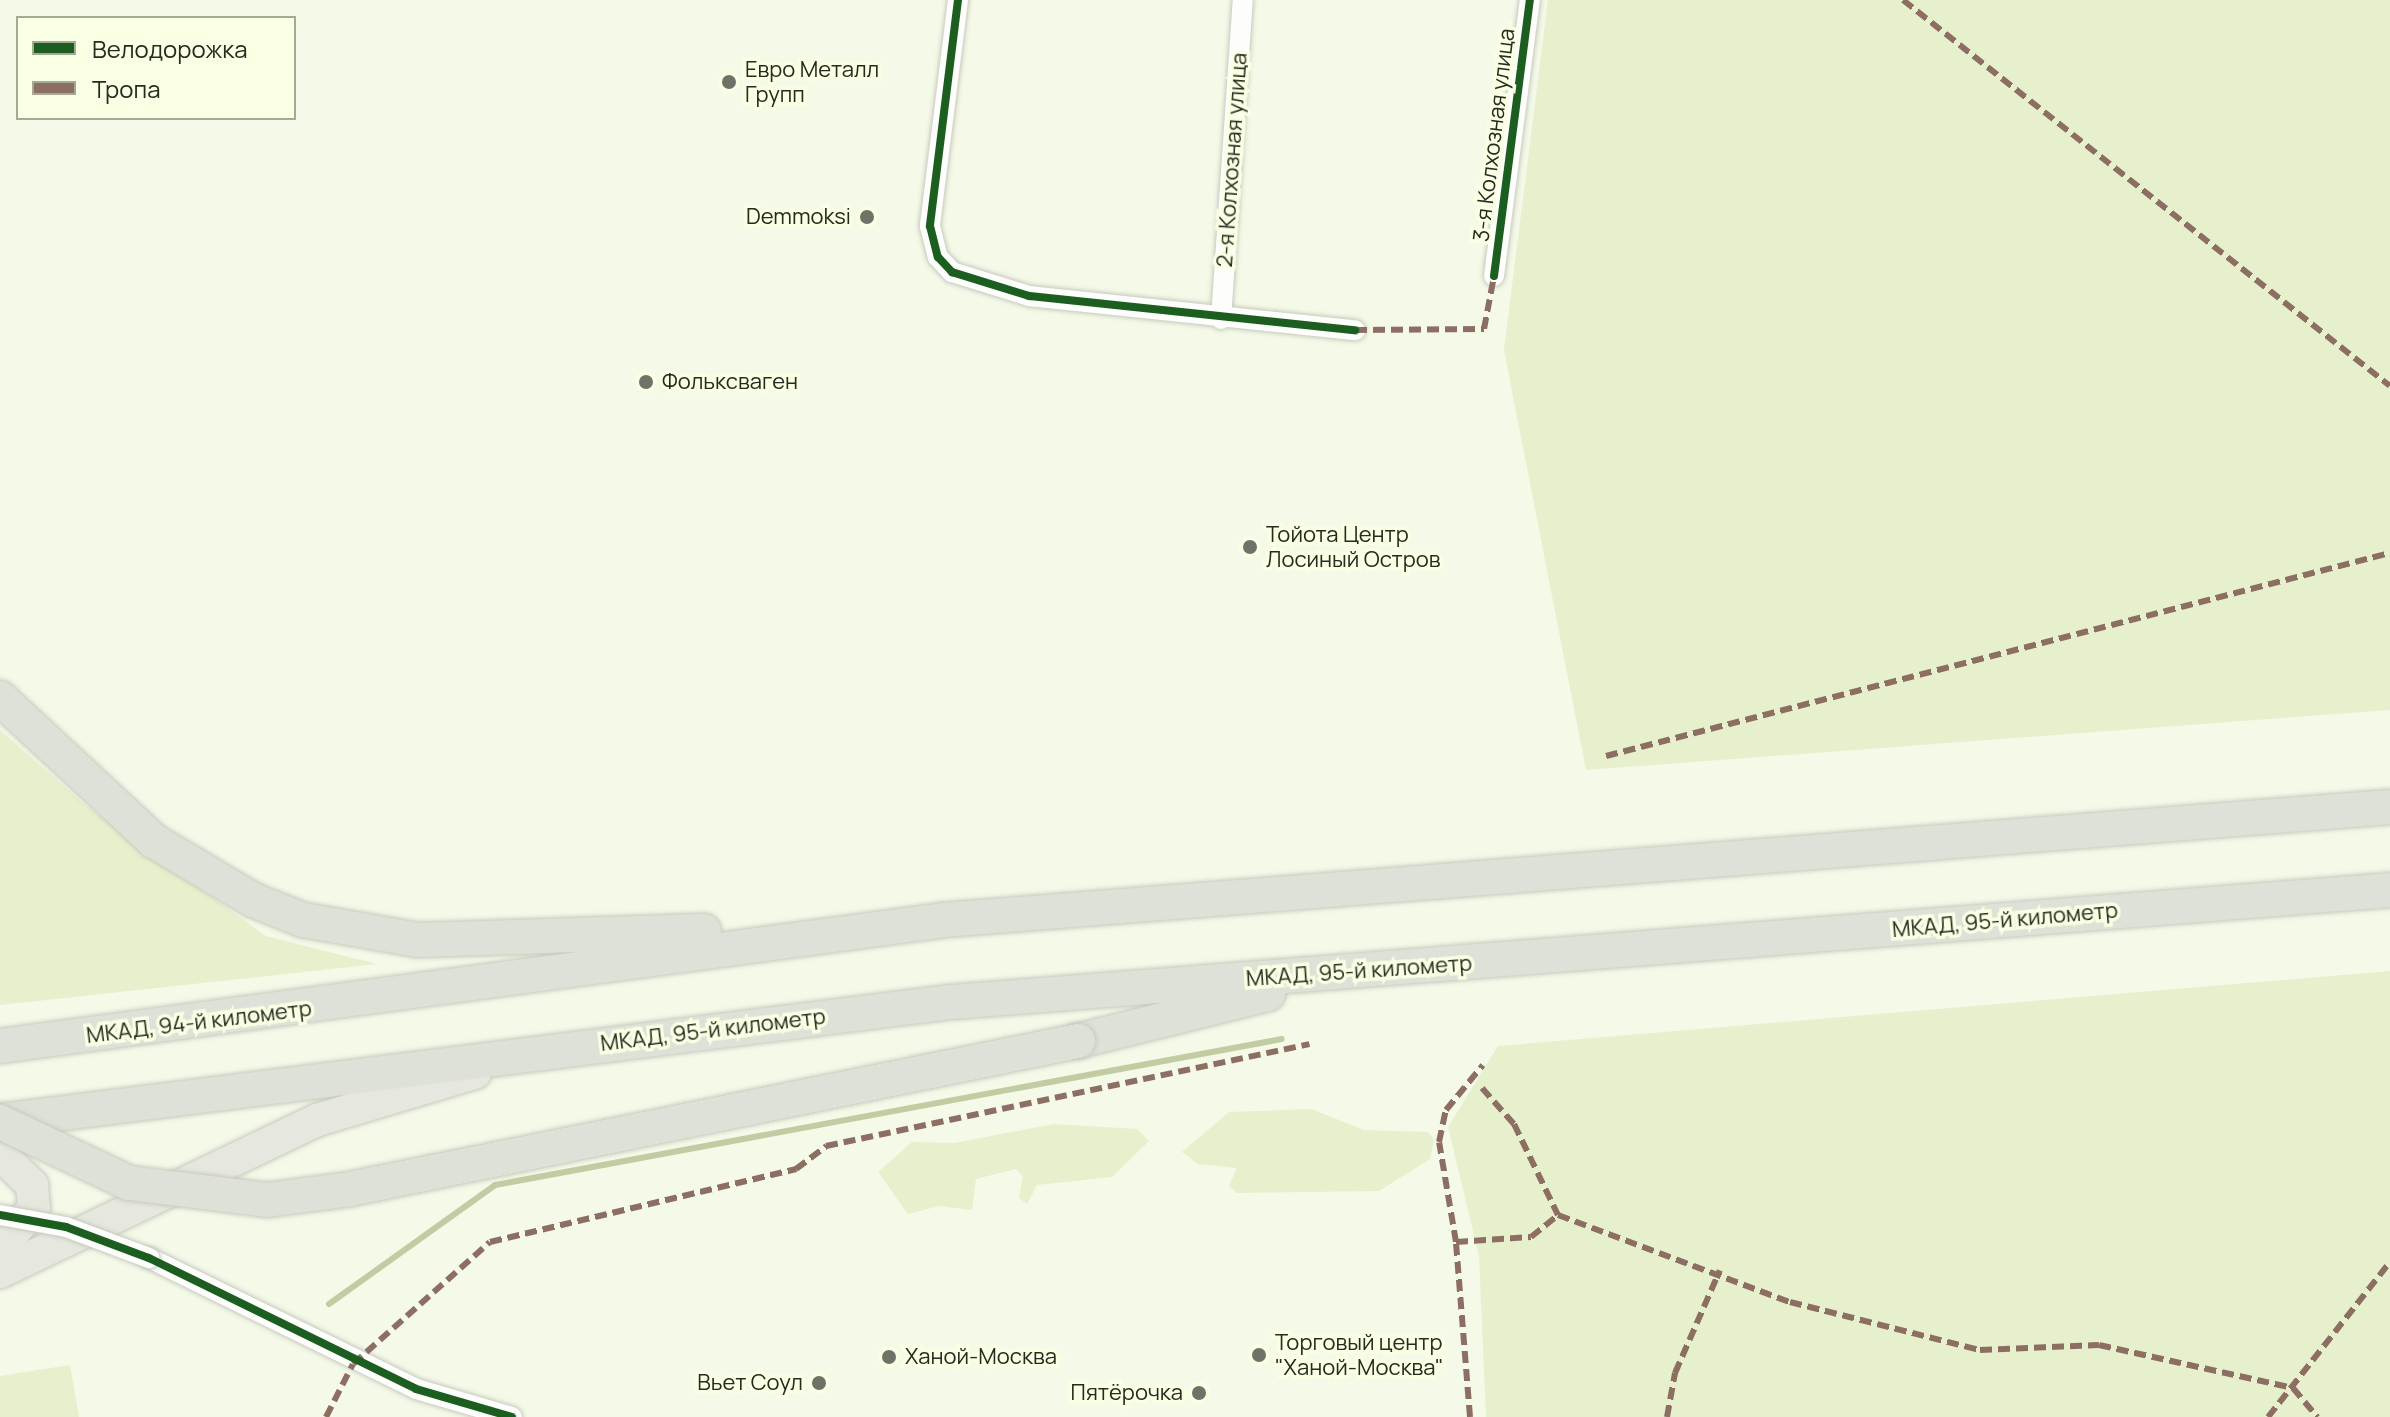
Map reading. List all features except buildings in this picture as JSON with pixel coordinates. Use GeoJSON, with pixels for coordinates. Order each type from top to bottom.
{"type":"FeatureCollection","features":[{"type":"Feature","properties":{"kind":"highway"},"geometry":{"type":"LineString","coordinates":[[0,698],[49,748],[201,872],[303,920],[361,933],[494,940],[944,920],[2390,807]]}},
{"type":"Feature","properties":{"kind":"highway","name":"МКАД, 95-й километр"},"geometry":{"type":"LineString","coordinates":[[0,1122],[952,1002],[2390,890]]}},
{"type":"Feature","properties":{"kind":"highway","name":"МКАД, 94-й километр"},"geometry":{"type":"LineString","coordinates":[[0,1046],[398,997],[944,920]]}},
{"type":"Feature","properties":{"kind":"highway"},"geometry":{"type":"LineString","coordinates":[[0,1122],[129,1183],[267,1200],[350,1189],[1078,1041],[1361,971]]}},
{"type":"Feature","properties":{"kind":"main road"},"geometry":{"type":"LineString","coordinates":[[0,706],[49,748]]}},
{"type":"Feature","properties":{"kind":"main road"},"geometry":{"type":"LineString","coordinates":[[0,1272],[317,1120],[568,1049]]}},
{"type":"Feature","properties":{"kind":"main road"},"geometry":{"type":"LineString","coordinates":[[0,1154],[32,1185],[34,1208],[0,1249]]}},
{"type":"Feature","properties":{"kind":"street"},"geometry":{"type":"LineString","coordinates":[[958,0],[930,226],[938,257],[971,281],[1029,296],[1221,319],[1355,330]]}},
{"type":"Feature","properties":{"kind":"street","name":"2-я Колхозная улица"},"geometry":{"type":"LineString","coordinates":[[1221,319],[1243,0]]}},
{"type":"Feature","properties":{"kind":"street","name":"3-я Колхозная улица"},"geometry":{"type":"LineString","coordinates":[[1494,276],[1530,0]]}},
{"type":"Feature","properties":{"kind":"street"},"geometry":{"type":"LineString","coordinates":[[0,1215],[66,1227],[149,1258],[416,1389],[512,1417]]}},
{"type":"Feature","properties":{"kind":"green space"},"geometry":{"type":"Polygon","coordinates":[[[1548,0],[2390,0],[2390,710],[1586,770],[1504,350],[1548,0]]]}},
{"type":"Feature","properties":{"kind":"green space"},"geometry":{"type":"Polygon","coordinates":[[[0,730],[90,809],[266,936],[377,964],[0,1005],[0,730]]]}},
{"type":"Feature","properties":{"kind":"green space"},"geometry":{"type":"Polygon","coordinates":[[[2390,971],[2390,1417],[1486,1417],[1479,1256],[1448,1127],[1498,1046],[2390,971]]]}},
{"type":"Feature","properties":{"kind":"green space"},"geometry":{"type":"Polygon","coordinates":[[[1311,1109],[1364,1130],[1428,1132],[1434,1140],[1430,1159],[1379,1191],[1237,1193],[1229,1186],[1237,1168],[1198,1164],[1182,1152],[1229,1112],[1311,1109]]]}},
{"type":"Feature","properties":{"kind":"green space"},"geometry":{"type":"Polygon","coordinates":[[[1054,1124],[1137,1129],[1149,1141],[1112,1177],[1037,1185],[1027,1204],[1019,1198],[1023,1177],[1016,1169],[976,1179],[972,1210],[939,1206],[908,1214],[878,1172],[912,1142],[954,1143],[1054,1124]]]}},
{"type":"Feature","properties":{"kind":"green space"},"geometry":{"type":"Polygon","coordinates":[[[70,1365],[79,1417],[0,1417],[0,1376],[70,1365]]]}},
{"type":"Feature","properties":{"kind":"waterway"},"geometry":{"type":"LineString","coordinates":[[329,1304],[495,1185],[1282,1039]]}},
{"type":"Feature","properties":{"kind":"marked path"},"geometry":{"type":"LineString","coordinates":[[1903,0],[2390,386]]}},
{"type":"Feature","properties":{"kind":"marked path"},"geometry":{"type":"LineString","coordinates":[[1355,330],[1484,329],[1494,276]]}},
{"type":"Feature","properties":{"kind":"marked path"},"geometry":{"type":"LineString","coordinates":[[1606,756],[2390,553]]}},
{"type":"Feature","properties":{"kind":"marked path"},"geometry":{"type":"LineString","coordinates":[[326,1417],[353,1364],[490,1242],[796,1169],[826,1146],[1309,1044]]}},
{"type":"Feature","properties":{"kind":"marked path"},"geometry":{"type":"LineString","coordinates":[[1470,1417],[1456,1242],[1439,1142],[1446,1110],[1483,1065]]}},
{"type":"Feature","properties":{"kind":"marked path"},"geometry":{"type":"LineString","coordinates":[[1482,1088],[1514,1124],[1558,1215]]}},
{"type":"Feature","properties":{"kind":"marked path"},"geometry":{"type":"LineString","coordinates":[[1558,1215],[1790,1302],[1980,1350],[2099,1345],[2293,1388],[2317,1417]]}},
{"type":"Feature","properties":{"kind":"marked path"},"geometry":{"type":"LineString","coordinates":[[1456,1242],[1531,1237],[1558,1215]]}},
{"type":"Feature","properties":{"kind":"marked path"},"geometry":{"type":"LineString","coordinates":[[2268,1417],[2390,1262]]}},
{"type":"Feature","properties":{"kind":"marked path"},"geometry":{"type":"LineString","coordinates":[[1667,1417],[1675,1373],[1720,1270]]}},
{"type":"Feature","properties":{"kind":"cycle path"},"geometry":{"type":"LineString","coordinates":[[958,0],[930,226],[938,257],[952,272],[1029,296],[1355,330]]}},
{"type":"Feature","properties":{"kind":"cycle path"},"geometry":{"type":"LineString","coordinates":[[1494,276],[1530,0]]}},
{"type":"Feature","properties":{"kind":"cycle path"},"geometry":{"type":"LineString","coordinates":[[0,1215],[66,1227],[149,1258],[416,1389],[512,1417]]}},
{"type":"Feature","properties":{"kind":"place","name":"Евро Металл Групп"},"geometry":{"type":"Point","coordinates":[729,82]}},
{"type":"Feature","properties":{"kind":"place","name":"Demmoksi"},"geometry":{"type":"Point","coordinates":[867,217]}},
{"type":"Feature","properties":{"kind":"place","name":"Фольксваген"},"geometry":{"type":"Point","coordinates":[646,382]}},
{"type":"Feature","properties":{"kind":"place","name":"Тойота Центр Лосиный Остров"},"geometry":{"type":"Point","coordinates":[1250,547]}},
{"type":"Feature","properties":{"kind":"place","name":"Торговый центр \"Ханой-Москва\""},"geometry":{"type":"Point","coordinates":[1259,1355]}},
{"type":"Feature","properties":{"kind":"place","name":"Ханой-Москва"},"geometry":{"type":"Point","coordinates":[889,1357]}},
{"type":"Feature","properties":{"kind":"place","name":"Вьет Соул"},"geometry":{"type":"Point","coordinates":[819,1383]}},
{"type":"Feature","properties":{"kind":"place","name":"Пятёрочка"},"geometry":{"type":"Point","coordinates":[1199,1393]}}]}
